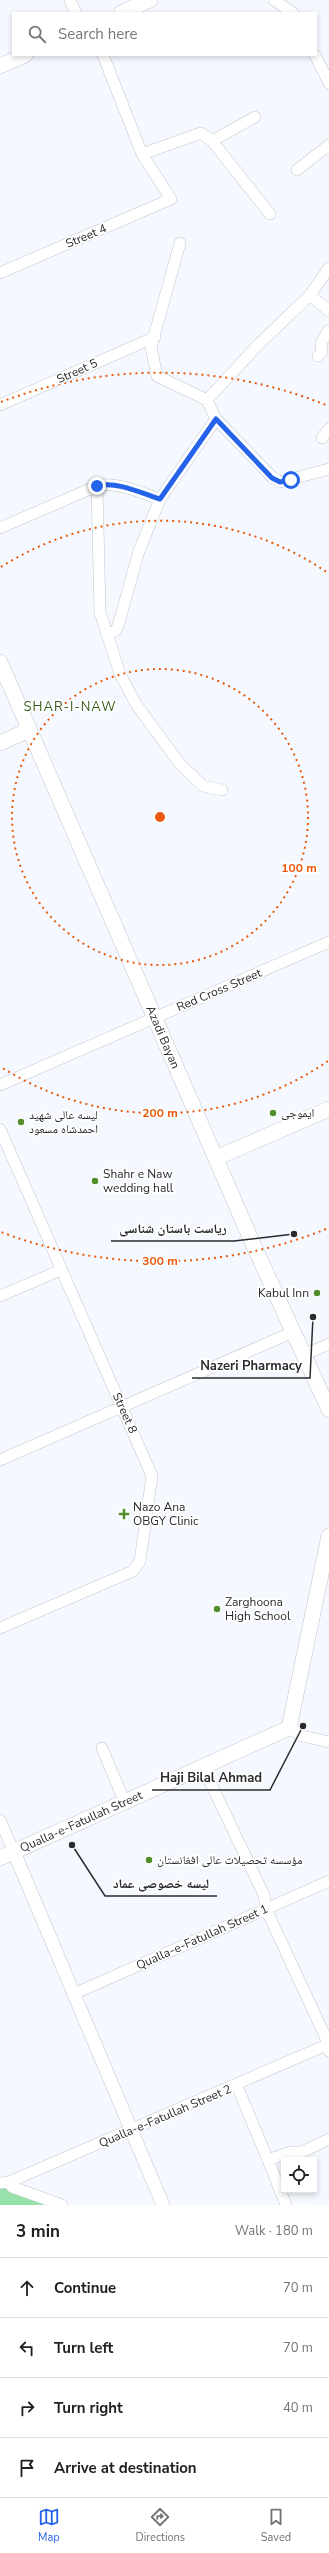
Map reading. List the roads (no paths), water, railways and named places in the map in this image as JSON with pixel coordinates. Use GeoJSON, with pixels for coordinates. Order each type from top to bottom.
{"type":"FeatureCollection","features":[{"type":"Feature","properties":{"kind":"main road"},"geometry":{"type":"LineString","coordinates":[[122,12],[150,0]]}},
{"type":"Feature","properties":{"kind":"main road"},"geometry":{"type":"LineString","coordinates":[[0,66],[23,56]]}},
{"type":"Feature","properties":{"kind":"main road","name":"Azadi Bayan"},"geometry":{"type":"LineString","coordinates":[[0,662],[216,1158],[303,1355],[329,1410]]}},
{"type":"Feature","properties":{"kind":"main road"},"geometry":{"type":"LineString","coordinates":[[0,743],[29,730]]}},
{"type":"Feature","properties":{"kind":"main road"},"geometry":{"type":"LineString","coordinates":[[216,1158],[329,1108]]}},
{"type":"Feature","properties":{"kind":"main road"},"geometry":{"type":"LineString","coordinates":[[289,1728],[329,1536]]}},
{"type":"Feature","properties":{"kind":"main road","name":"Qualla-e-Fatullah Street"},"geometry":{"type":"LineString","coordinates":[[0,1858],[289,1728]]}},
{"type":"Feature","properties":{"kind":"street"},"geometry":{"type":"LineString","coordinates":[[70,0],[76,12]]}},
{"type":"Feature","properties":{"kind":"street"},"geometry":{"type":"LineString","coordinates":[[274,0],[292,12]]}},
{"type":"Feature","properties":{"kind":"street"},"geometry":{"type":"LineString","coordinates":[[103,56],[142,154],[201,133],[212,140],[270,214]]}},
{"type":"Feature","properties":{"kind":"street"},"geometry":{"type":"LineString","coordinates":[[316,56],[329,83]]}},
{"type":"Feature","properties":{"kind":"street"},"geometry":{"type":"LineString","coordinates":[[212,140],[255,117]]}},
{"type":"Feature","properties":{"kind":"street"},"geometry":{"type":"LineString","coordinates":[[297,170],[329,145]]}},
{"type":"Feature","properties":{"kind":"street","name":"Street 4"},"geometry":{"type":"LineString","coordinates":[[0,273],[171,199],[142,154]]}},
{"type":"Feature","properties":{"kind":"street"},"geometry":{"type":"LineString","coordinates":[[180,243],[154,337],[152,352],[157,376],[208,400],[216,419],[272,478],[280,482],[329,469]]}},
{"type":"Feature","properties":{"kind":"street"},"geometry":{"type":"LineString","coordinates":[[208,400],[257,346],[310,295],[329,268]]}},
{"type":"Feature","properties":{"kind":"street"},"geometry":{"type":"LineString","coordinates":[[310,295],[329,311]]}},
{"type":"Feature","properties":{"kind":"street"},"geometry":{"type":"LineString","coordinates":[[318,356],[322,352],[321,343],[329,330]]}},
{"type":"Feature","properties":{"kind":"street","name":"Street 5"},"geometry":{"type":"LineString","coordinates":[[0,405],[154,337]]}},
{"type":"Feature","properties":{"kind":"street"},"geometry":{"type":"LineString","coordinates":[[108,635],[116,630],[118,626],[139,551],[160,499],[216,419]]}},
{"type":"Feature","properties":{"kind":"street"},"geometry":{"type":"LineString","coordinates":[[0,528],[97,486],[105,484],[160,499]]}},
{"type":"Feature","properties":{"kind":"street"},"geometry":{"type":"LineString","coordinates":[[97,486],[100,612],[120,674],[136,704],[180,764],[203,786],[222,790]]}},
{"type":"Feature","properties":{"kind":"street","name":"Red Cross Street"},"geometry":{"type":"LineString","coordinates":[[0,1085],[329,942]]}},
{"type":"Feature","properties":{"kind":"street","name":"Street 8"},"geometry":{"type":"LineString","coordinates":[[0,1129],[60,1270],[152,1476],[142,1549],[137,1566],[133,1571],[0,1628]]}},
{"type":"Feature","properties":{"kind":"street"},"geometry":{"type":"LineString","coordinates":[[0,1296],[60,1270]]}},
{"type":"Feature","properties":{"kind":"street"},"geometry":{"type":"LineString","coordinates":[[0,1460],[293,1332]]}},
{"type":"Feature","properties":{"kind":"street"},"geometry":{"type":"LineString","coordinates":[[303,1355],[329,1344]]}},
{"type":"Feature","properties":{"kind":"street"},"geometry":{"type":"LineString","coordinates":[[289,1728],[302,1736],[329,1742]]}},
{"type":"Feature","properties":{"kind":"street"},"geometry":{"type":"LineString","coordinates":[[102,1748],[125,1803]]}},
{"type":"Feature","properties":{"kind":"street"},"geometry":{"type":"LineString","coordinates":[[203,1767],[264,1895],[266,1909],[325,2036],[328,2047]]}},
{"type":"Feature","properties":{"kind":"street"},"geometry":{"type":"LineString","coordinates":[[0,1820],[76,1993],[130,2129],[163,2205]]}},
{"type":"Feature","properties":{"kind":"street","name":"Qualla-e-Fatullah Street 1"},"geometry":{"type":"LineString","coordinates":[[76,1993],[329,1881]]}},
{"type":"Feature","properties":{"kind":"street","name":"Qualla-e-Fatullah Street 2"},"geometry":{"type":"LineString","coordinates":[[5,2182],[328,2047]]}},
{"type":"Feature","properties":{"kind":"street"},"geometry":{"type":"LineString","coordinates":[[237,2086],[286,2205]]}},
{"type":"Feature","properties":{"kind":"street"},"geometry":{"type":"LineString","coordinates":[[268,2160],[291,2152],[302,2152],[329,2140]]}},
{"type":"Feature","properties":{"kind":"street"},"geometry":{"type":"LineString","coordinates":[[5,2182],[12,2187],[62,2205]]}},
{"type":"Feature","properties":{"kind":"place","name":"ایموجی"},"geometry":{"type":"Point","coordinates":[273,1113]}},
{"type":"Feature","properties":{"kind":"place","name":"لیسه عالی شهید احمدشاه مسعود"},"geometry":{"type":"Point","coordinates":[21,1122]}},
{"type":"Feature","properties":{"kind":"place","name":"Shahr e Naw wedding hall"},"geometry":{"type":"Point","coordinates":[95,1181]}},
{"type":"Feature","properties":{"kind":"place","name":"ریاست باستان شناسی"},"geometry":{"type":"Point","coordinates":[294,1234]}},
{"type":"Feature","properties":{"kind":"place","name":"Kabul Inn"},"geometry":{"type":"Point","coordinates":[317,1293]}},
{"type":"Feature","properties":{"kind":"place","name":"Nazeri Pharmacy"},"geometry":{"type":"Point","coordinates":[313,1317]}},
{"type":"Feature","properties":{"kind":"place","name":"Nazo Ana OBGY Clinic"},"geometry":{"type":"Point","coordinates":[124,1514]}},
{"type":"Feature","properties":{"kind":"place","name":"Zarghoona High School"},"geometry":{"type":"Point","coordinates":[217,1609]}},
{"type":"Feature","properties":{"kind":"place","name":"Haji Bilal Ahmad"},"geometry":{"type":"Point","coordinates":[303,1726]}},
{"type":"Feature","properties":{"kind":"place","name":"لیسه خصوصی عماد"},"geometry":{"type":"Point","coordinates":[72,1845]}},
{"type":"Feature","properties":{"kind":"place","name":"مؤسسه تحصیلات عالی افغانستان"},"geometry":{"type":"Point","coordinates":[149,1860]}},
{"type":"Feature","properties":{"kind":"district","name":"SHAR-I-NAW"},"geometry":{"type":"Point","coordinates":[70,706]}}]}
